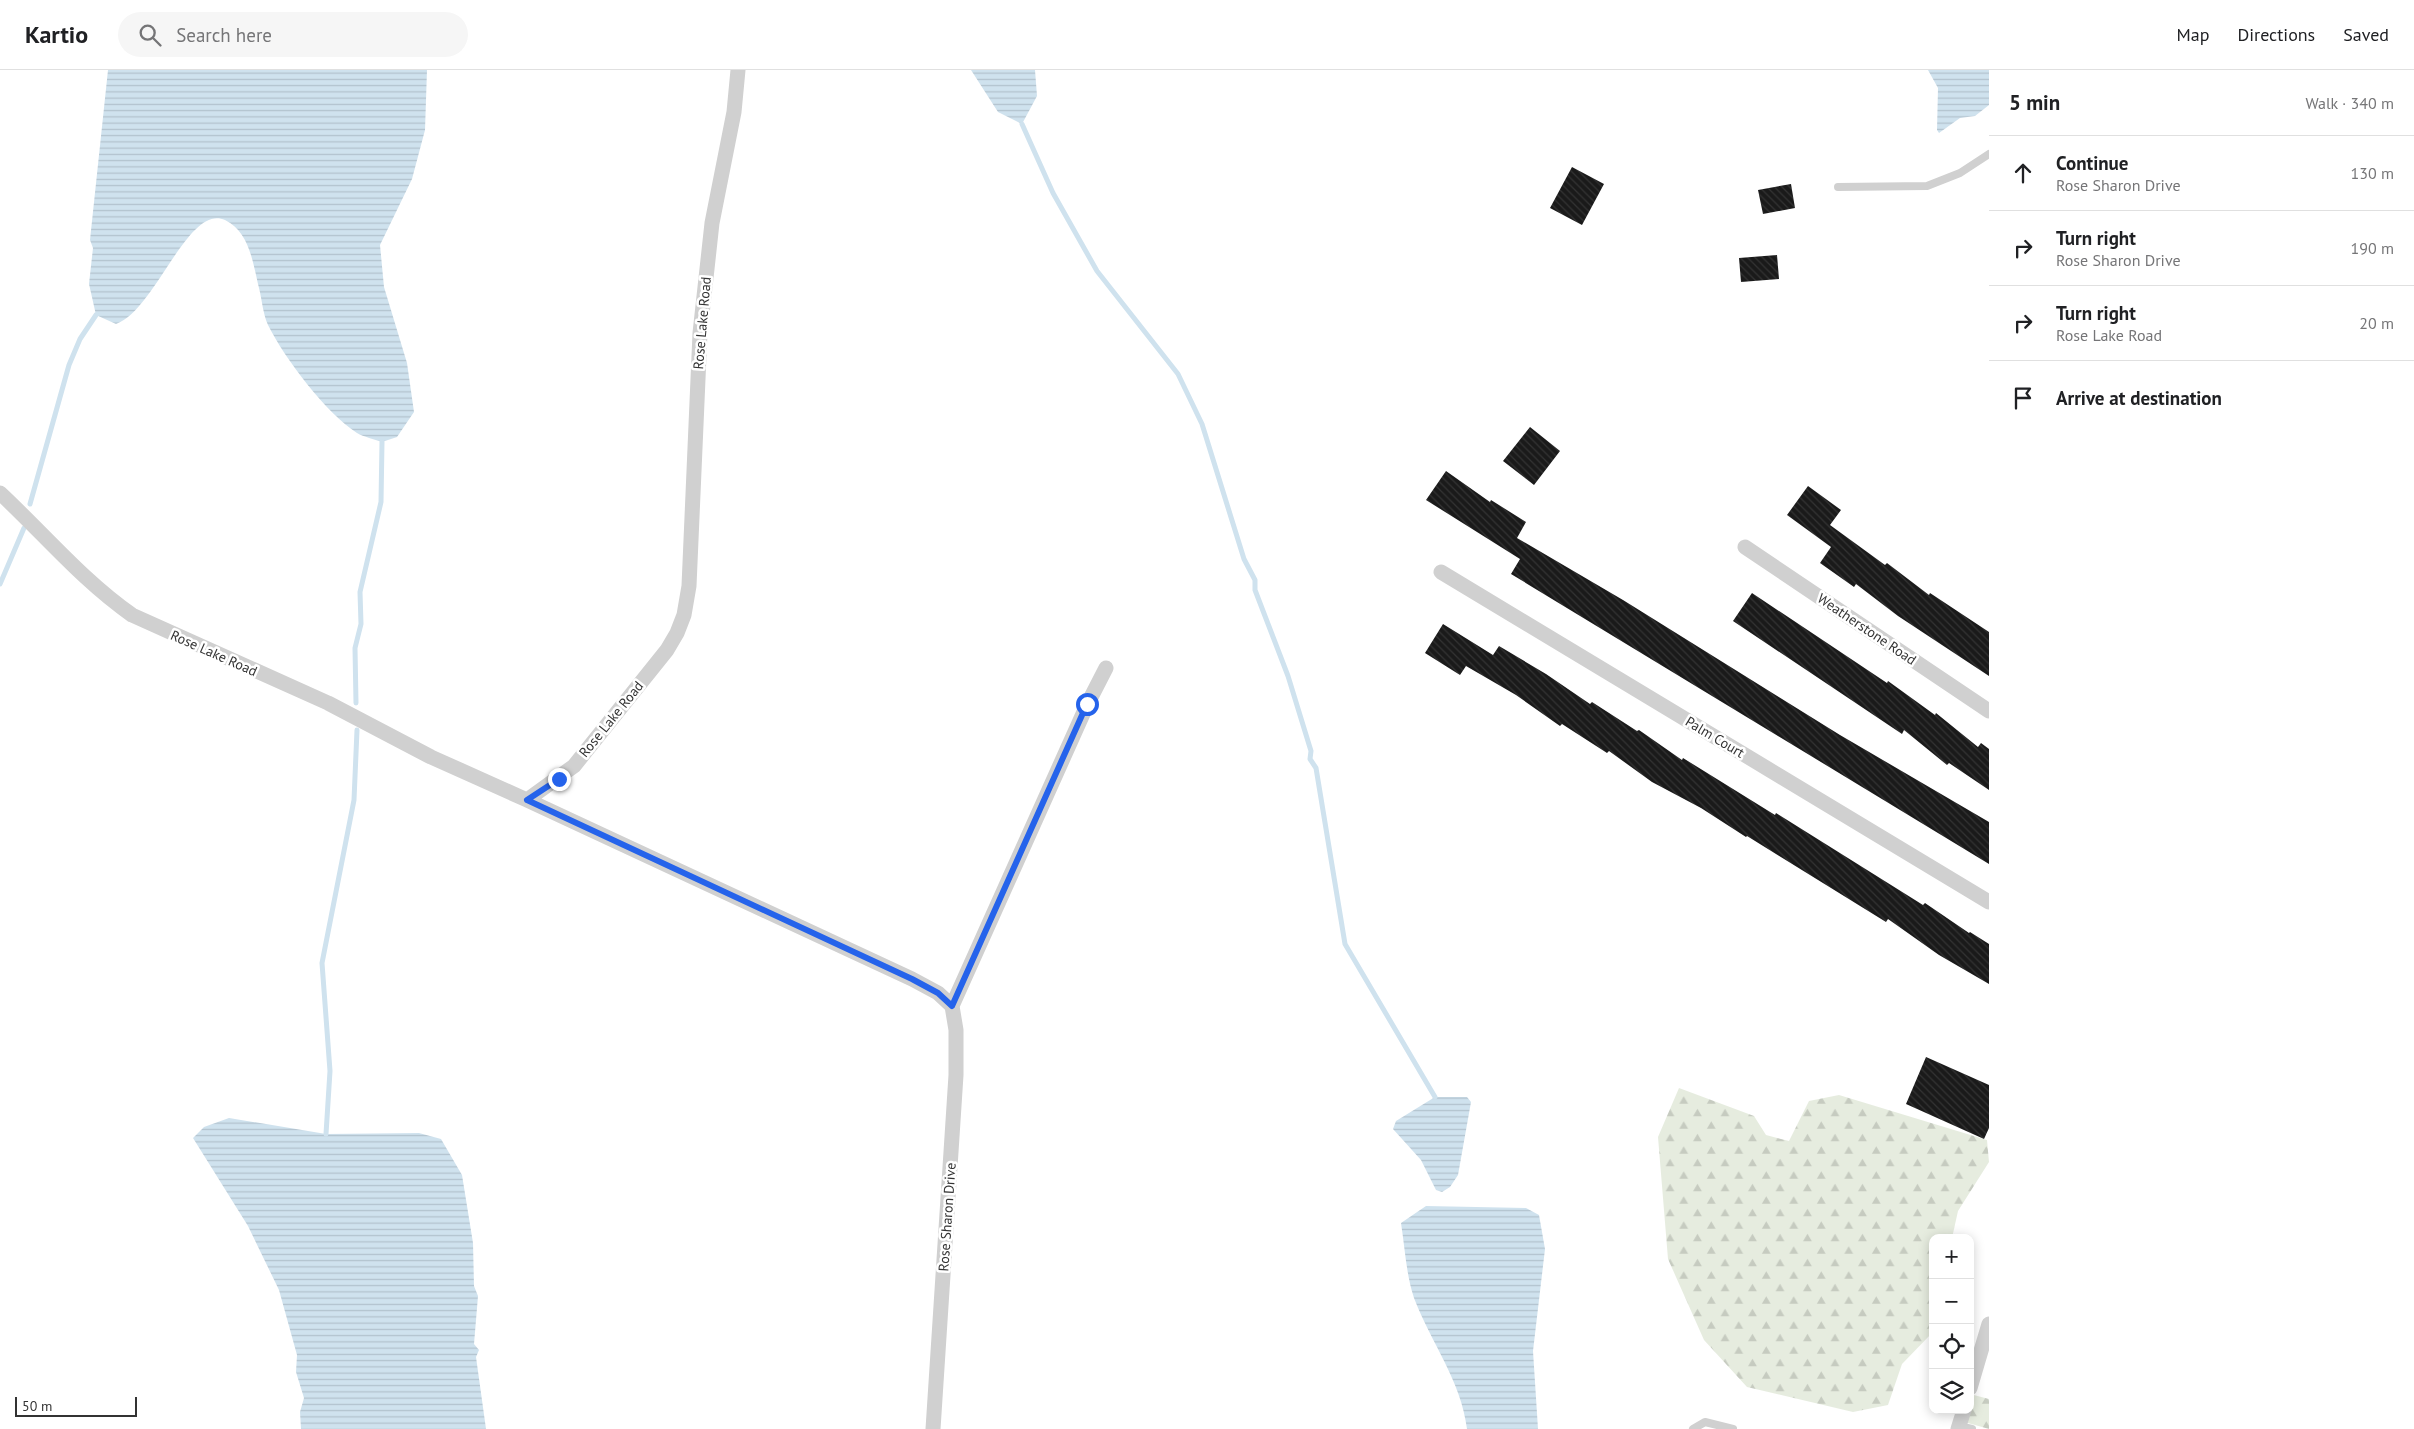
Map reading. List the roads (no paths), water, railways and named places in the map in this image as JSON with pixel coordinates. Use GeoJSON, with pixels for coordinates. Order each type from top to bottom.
{"type":"FeatureCollection","features":[{"type":"Feature","properties":{"kind":"street","name":"Rose Lake Road"},"geometry":{"type":"LineString","coordinates":[[0,493],[35,526],[57,552],[132,616],[328,703],[431,757],[527,800],[574,766],[667,650],[677,633],[684,615],[693,517],[700,333],[712,223],[734,112],[738,70]]}},
{"type":"Feature","properties":{"kind":"street","name":"Weatherstone Road"},"geometry":{"type":"LineString","coordinates":[[1745,547],[1989,710]]}},
{"type":"Feature","properties":{"kind":"street","name":"Palm Court"},"geometry":{"type":"LineString","coordinates":[[1441,572],[1989,902]]}},
{"type":"Feature","properties":{"kind":"street"},"geometry":{"type":"LineString","coordinates":[[527,800],[912,979],[938,993],[952,1006],[1087,704],[1106,668]]}},
{"type":"Feature","properties":{"kind":"street","name":"Rose Sharon Drive"},"geometry":{"type":"LineString","coordinates":[[933,1429],[956,1075],[956,1030],[952,1006]]}},
{"type":"Feature","properties":{"kind":"street"},"geometry":{"type":"LineString","coordinates":[[1974,1375],[1989,1324]]}},
{"type":"Feature","properties":{"kind":"street"},"geometry":{"type":"LineString","coordinates":[[1963,1428],[1964,1414]]}},
{"type":"Feature","properties":{"kind":"lane"},"geometry":{"type":"LineString","coordinates":[[1838,187],[1927,186],[1960,173],[1989,154]]}},
{"type":"Feature","properties":{"kind":"lane"},"geometry":{"type":"LineString","coordinates":[[1693,1429],[1705,1422],[1733,1429]]}},
{"type":"Feature","properties":{"kind":"water"},"geometry":{"type":"Polygon","coordinates":[[[108,70],[427,70],[425,130],[412,179],[380,245],[384,287],[407,363],[414,412],[397,437],[382,442],[357,433],[332,412],[295,369],[268,325],[252,259],[245,240],[233,225],[225,220],[211,219],[198,227],[185,242],[144,300],[130,315],[116,324],[96,315],[89,284],[93,248],[90,240],[108,70]]]}},
{"type":"Feature","properties":{"kind":"water"},"geometry":{"type":"Polygon","coordinates":[[[971,70],[1035,70],[1037,96],[1022,124],[998,112],[971,70]]]}},
{"type":"Feature","properties":{"kind":"water"},"geometry":{"type":"Polygon","coordinates":[[[1928,70],[1989,70],[1989,105],[1975,116],[1960,118],[1939,133],[1937,130],[1938,88],[1928,70]]]}},
{"type":"Feature","properties":{"kind":"water"},"geometry":{"type":"Polygon","coordinates":[[[1435,1097],[1467,1097],[1471,1102],[1458,1175],[1450,1187],[1442,1192],[1436,1190],[1421,1160],[1393,1129],[1396,1121],[1435,1097]]]}},
{"type":"Feature","properties":{"kind":"water"},"geometry":{"type":"Polygon","coordinates":[[[229,1118],[326,1134],[419,1133],[441,1139],[462,1175],[473,1243],[474,1286],[478,1296],[474,1344],[479,1350],[476,1357],[486,1429],[301,1429],[300,1412],[304,1398],[296,1372],[297,1355],[279,1290],[248,1226],[193,1138],[204,1127],[229,1118]]]}},
{"type":"Feature","properties":{"kind":"water"},"geometry":{"type":"Polygon","coordinates":[[[1426,1206],[1526,1208],[1539,1215],[1545,1249],[1533,1351],[1538,1429],[1467,1429],[1459,1394],[1421,1315],[1411,1289],[1407,1270],[1401,1223],[1426,1206]]]}},
{"type":"Feature","properties":{"kind":"waterway"},"geometry":{"type":"LineString","coordinates":[[1022,124],[1053,193],[1097,271],[1178,374],[1202,424],[1244,559],[1255,580],[1255,590],[1288,676],[1311,751],[1310,759],[1316,768],[1345,944],[1435,1097]]}},
{"type":"Feature","properties":{"kind":"waterway"},"geometry":{"type":"LineString","coordinates":[[30,504],[69,365],[80,339],[96,315]]}},
{"type":"Feature","properties":{"kind":"waterway"},"geometry":{"type":"LineString","coordinates":[[356,703],[355,648],[361,624],[360,592],[381,502],[382,442]]}},
{"type":"Feature","properties":{"kind":"waterway"},"geometry":{"type":"LineString","coordinates":[[0,584],[24,528]]}},
{"type":"Feature","properties":{"kind":"waterway"},"geometry":{"type":"LineString","coordinates":[[326,1134],[330,1071],[322,963],[354,800],[357,730]]}}]}
